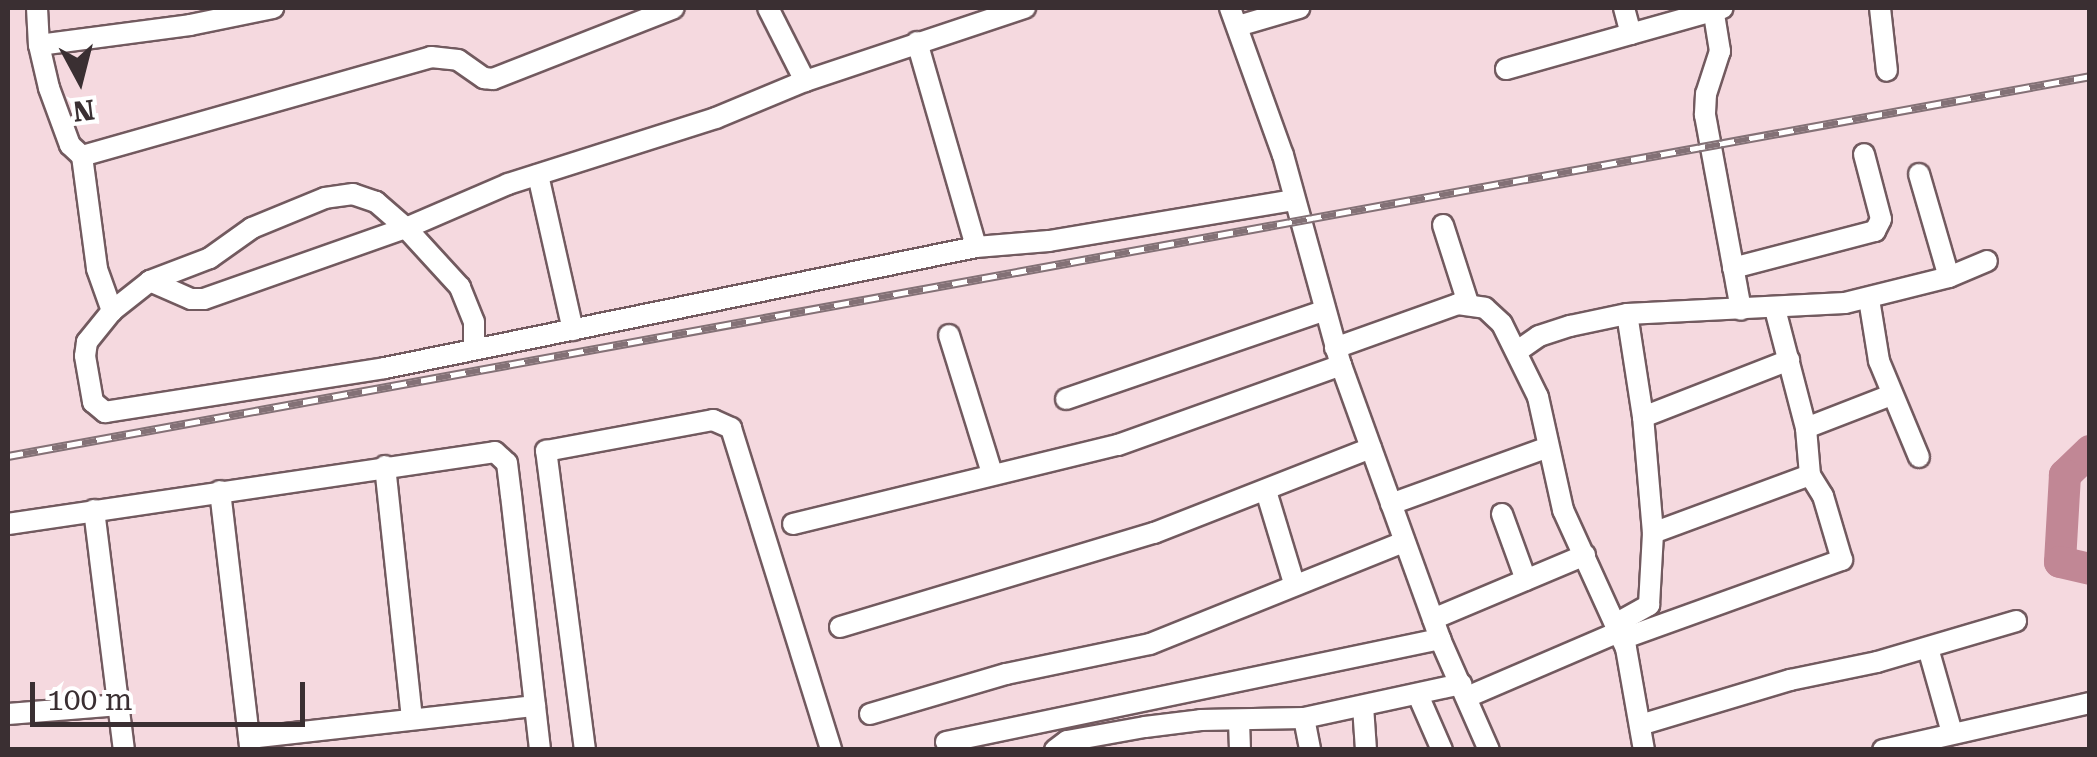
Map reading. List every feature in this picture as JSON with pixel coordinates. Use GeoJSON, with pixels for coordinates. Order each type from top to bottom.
{"type":"FeatureCollection","features":[{"type":"Feature","properties":{"kind":"street"},"geometry":{"type":"LineString","coordinates":[[38,8],[39,45],[65,131],[82,156],[97,269],[112,311]]}},
{"type":"Feature","properties":{"kind":"street"},"geometry":{"type":"LineString","coordinates":[[39,45],[190,25],[273,8]]}},
{"type":"Feature","properties":{"kind":"street"},"geometry":{"type":"LineString","coordinates":[[771,8],[804,81]]}},
{"type":"Feature","properties":{"kind":"street"},"geometry":{"type":"LineString","coordinates":[[150,281],[198,301],[406,228],[461,202],[716,118],[991,11],[1025,8]]}},
{"type":"Feature","properties":{"kind":"street"},"geometry":{"type":"LineString","coordinates":[[1299,8],[1234,17],[1296,200],[1338,356],[1437,628],[1490,750]]}},
{"type":"Feature","properties":{"kind":"street"},"geometry":{"type":"LineString","coordinates":[[1624,8],[1630,34]]}},
{"type":"Feature","properties":{"kind":"street"},"geometry":{"type":"LineString","coordinates":[[1506,69],[1717,8],[1720,51],[1706,94],[1705,115],[1741,310]]}},
{"type":"Feature","properties":{"kind":"street"},"geometry":{"type":"LineString","coordinates":[[1880,8],[1887,71]]}},
{"type":"Feature","properties":{"kind":"street"},"geometry":{"type":"LineString","coordinates":[[82,156],[431,57],[458,60],[484,78],[494,79],[664,9]]}},
{"type":"Feature","properties":{"kind":"street"},"geometry":{"type":"LineString","coordinates":[[917,42],[976,247]]}},
{"type":"Feature","properties":{"kind":"street"},"geometry":{"type":"LineString","coordinates":[[1733,268],[1876,231],[1881,219],[1864,154]]}},
{"type":"Feature","properties":{"kind":"street"},"geometry":{"type":"LineString","coordinates":[[1919,174],[1949,277]]}},
{"type":"Feature","properties":{"kind":"street"},"geometry":{"type":"LineString","coordinates":[[538,175],[572,330]]}},
{"type":"Feature","properties":{"kind":"street"},"geometry":{"type":"LineString","coordinates":[[474,350],[474,322],[460,287],[406,228],[362,196],[325,198],[252,228],[210,258],[150,281],[112,311],[87,342],[85,356],[94,402],[105,412],[385,368],[474,350],[572,330],[976,247],[1049,242],[1296,200]]}},
{"type":"Feature","properties":{"kind":"street"},"geometry":{"type":"LineString","coordinates":[[1444,225],[1468,303]]}},
{"type":"Feature","properties":{"kind":"street"},"geometry":{"type":"LineString","coordinates":[[1519,350],[1539,336],[1627,314],[1775,309],[1869,299],[1949,277],[1987,261]]}},
{"type":"Feature","properties":{"kind":"street"},"geometry":{"type":"LineString","coordinates":[[1869,299],[1879,361],[1919,457]]}},
{"type":"Feature","properties":{"kind":"street"},"geometry":{"type":"LineString","coordinates":[[793,524],[1118,445],[1468,303],[1485,308],[1502,324],[1519,350],[1538,397],[1546,448],[1563,510],[1619,631],[1636,692],[1643,749]]}},
{"type":"Feature","properties":{"kind":"street"},"geometry":{"type":"LineString","coordinates":[[1055,750],[1067,742],[1145,727],[1304,718],[1418,695],[1464,690],[1619,631],[1841,562],[1823,496],[1810,475],[1806,428],[1775,309]]}},
{"type":"Feature","properties":{"kind":"street"},"geometry":{"type":"LineString","coordinates":[[1066,399],[1323,311]]}},
{"type":"Feature","properties":{"kind":"street"},"geometry":{"type":"LineString","coordinates":[[1619,631],[1649,605],[1654,533],[1643,417],[1627,314]]}},
{"type":"Feature","properties":{"kind":"street"},"geometry":{"type":"LineString","coordinates":[[948,335],[992,473]]}},
{"type":"Feature","properties":{"kind":"street"},"geometry":{"type":"LineString","coordinates":[[1643,417],[1789,360]]}},
{"type":"Feature","properties":{"kind":"street"},"geometry":{"type":"LineString","coordinates":[[1806,428],[1891,394]]}},
{"type":"Feature","properties":{"kind":"street"},"geometry":{"type":"LineString","coordinates":[[585,750],[546,451],[713,420],[731,428],[831,750]]}},
{"type":"Feature","properties":{"kind":"street"},"geometry":{"type":"LineString","coordinates":[[840,627],[1154,532],[1371,448]]}},
{"type":"Feature","properties":{"kind":"street"},"geometry":{"type":"LineString","coordinates":[[1391,504],[1546,448]]}},
{"type":"Feature","properties":{"kind":"street"},"geometry":{"type":"LineString","coordinates":[[8,524],[486,450],[502,456],[512,496],[540,750]]}},
{"type":"Feature","properties":{"kind":"street"},"geometry":{"type":"LineString","coordinates":[[386,466],[412,719]]}},
{"type":"Feature","properties":{"kind":"street"},"geometry":{"type":"LineString","coordinates":[[1654,533],[1810,475]]}},
{"type":"Feature","properties":{"kind":"street"},"geometry":{"type":"LineString","coordinates":[[220,491],[249,744],[412,719],[535,706]]}},
{"type":"Feature","properties":{"kind":"street"},"geometry":{"type":"LineString","coordinates":[[1266,491],[1294,584]]}},
{"type":"Feature","properties":{"kind":"street"},"geometry":{"type":"LineString","coordinates":[[94,510],[124,750]]}},
{"type":"Feature","properties":{"kind":"street"},"geometry":{"type":"LineString","coordinates":[[1502,514],[1526,580]]}},
{"type":"Feature","properties":{"kind":"street"},"geometry":{"type":"LineString","coordinates":[[870,714],[1006,674],[1150,644],[1404,542]]}},
{"type":"Feature","properties":{"kind":"street"},"geometry":{"type":"LineString","coordinates":[[946,742],[1437,628],[1526,580],[1584,556]]}},
{"type":"Feature","properties":{"kind":"street"},"geometry":{"type":"LineString","coordinates":[[1640,726],[1790,680],[1928,648],[2016,621]]}},
{"type":"Feature","properties":{"kind":"street"},"geometry":{"type":"LineString","coordinates":[[1928,648],[1952,733]]}},
{"type":"Feature","properties":{"kind":"street"},"geometry":{"type":"LineString","coordinates":[[1418,695],[1442,750]]}},
{"type":"Feature","properties":{"kind":"street"},"geometry":{"type":"LineString","coordinates":[[1882,750],[2090,702]]}},
{"type":"Feature","properties":{"kind":"street"},"geometry":{"type":"LineString","coordinates":[[8,714],[120,705]]}},
{"type":"Feature","properties":{"kind":"street"},"geometry":{"type":"LineString","coordinates":[[1363,706],[1366,750]]}},
{"type":"Feature","properties":{"kind":"street"},"geometry":{"type":"LineString","coordinates":[[1304,718],[1310,750]]}},
{"type":"Feature","properties":{"kind":"street"},"geometry":{"type":"LineString","coordinates":[[1238,721],[1240,750]]}},
{"type":"Feature","properties":{"kind":"waterway"},"geometry":{"type":"LineString","coordinates":[[2090,451],[2065,475],[2060,562],[2090,569]]}},
{"type":"Feature","properties":{"kind":"railway"},"geometry":{"type":"LineString","coordinates":[[8,456],[2090,76]]}}]}
